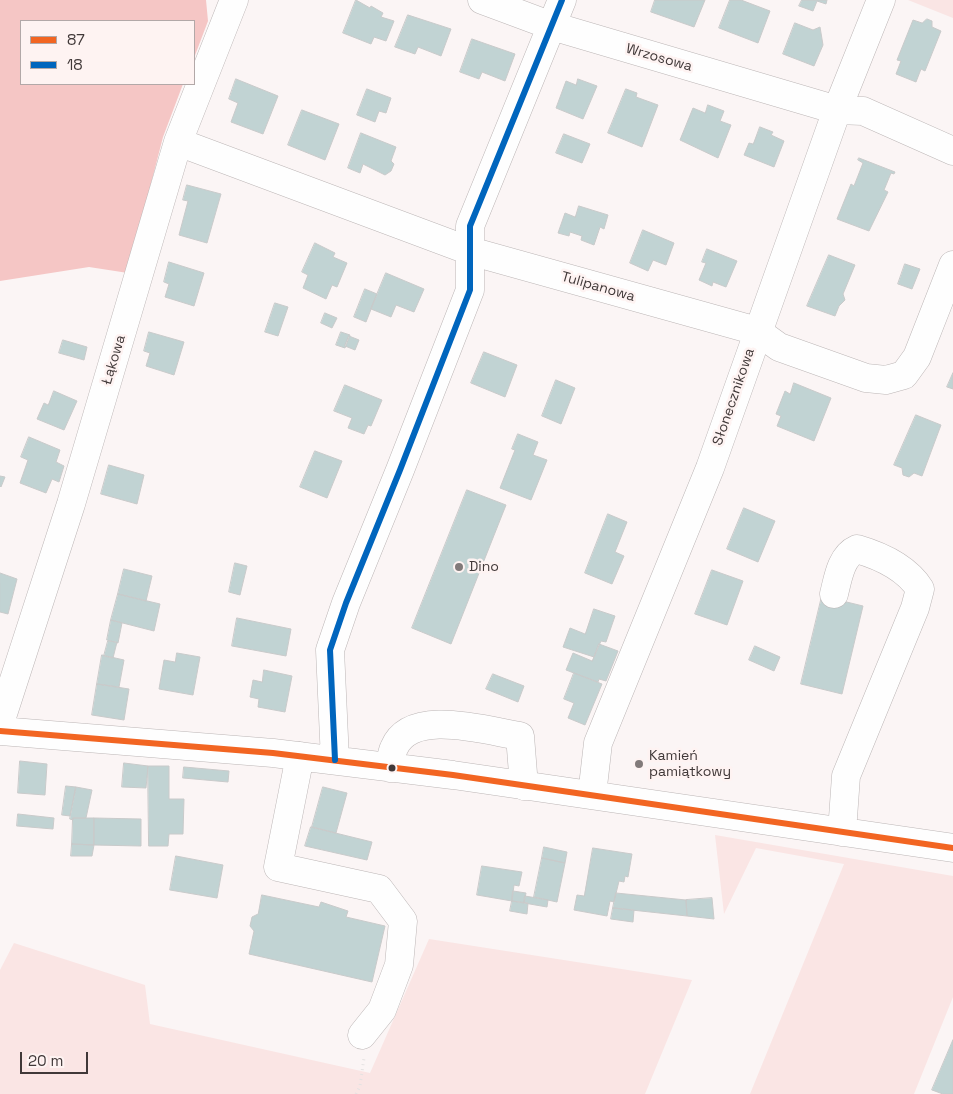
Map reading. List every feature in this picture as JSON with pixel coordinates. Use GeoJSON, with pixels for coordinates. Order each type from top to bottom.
{"type":"FeatureCollection","features":[{"type":"Feature","properties":{"kind":"street","name":"Łąkowa"},"geometry":{"type":"LineString","coordinates":[[0,723],[71,504],[178,142],[234,0]]}},
{"type":"Feature","properties":{"kind":"street","name":"Wrzosowa"},"geometry":{"type":"LineString","coordinates":[[482,0],[552,26],[837,110]]}},
{"type":"Feature","properties":{"kind":"street"},"geometry":{"type":"LineString","coordinates":[[335,760],[330,650],[346,603],[470,290],[470,226],[562,0]]}},
{"type":"Feature","properties":{"kind":"street","name":"Słonecznikowa"},"geometry":{"type":"LineString","coordinates":[[592,794],[598,743],[710,468],[757,331],[837,110],[881,0]]}},
{"type":"Feature","properties":{"kind":"street"},"geometry":{"type":"LineString","coordinates":[[837,110],[863,111],[953,150]]}},
{"type":"Feature","properties":{"kind":"street","name":"Tulipanowa"},"geometry":{"type":"LineString","coordinates":[[178,142],[470,251],[757,331],[779,347],[866,378],[886,380],[904,375],[917,357],[953,265]]}},
{"type":"Feature","properties":{"kind":"street"},"geometry":{"type":"LineString","coordinates":[[834,594],[840,569],[851,552],[858,549],[872,553],[899,567],[913,578],[920,589],[915,608],[846,776],[842,832]]}},
{"type":"Feature","properties":{"kind":"street"},"geometry":{"type":"LineString","coordinates":[[390,768],[394,747],[408,731],[437,723],[520,736],[524,786]]}},
{"type":"Feature","properties":{"kind":"street"},"geometry":{"type":"LineString","coordinates":[[0,730],[335,760],[592,794],[953,848]]}},
{"type":"Feature","properties":{"kind":"street"},"geometry":{"type":"LineString","coordinates":[[300,756],[278,867],[380,889],[403,921],[399,965],[382,1010],[362,1035]]}},
{"type":"Feature","properties":{"kind":"path"},"geometry":{"type":"LineString","coordinates":[[356,1094],[360,1086],[365,1056],[362,1035]]}},
{"type":"Feature","properties":{"kind":"shaded area"},"geometry":{"type":"Polygon","coordinates":[[[0,0],[206,0],[208,21],[195,55],[195,20],[20,20],[20,85],[183,85],[163,137],[128,273],[89,267],[0,281],[0,0]]]}},
{"type":"Feature","properties":{"kind":"shaded area"},"geometry":{"type":"Polygon","coordinates":[[[908,0],[953,0],[953,18],[908,0]]]}},
{"type":"Feature","properties":{"kind":"shaded area"},"geometry":{"type":"Polygon","coordinates":[[[715,835],[953,876],[953,997],[914,1094],[750,1094],[844,864],[756,848],[724,914],[715,835]]]}},
{"type":"Feature","properties":{"kind":"shaded area"},"geometry":{"type":"Polygon","coordinates":[[[429,939],[692,980],[645,1094],[0,1094],[0,970],[14,943],[145,985],[150,1024],[370,1073],[429,939]]]}},
{"type":"Feature","properties":{"kind":"building"},"geometry":{"type":"Polygon","coordinates":[[[356,0],[383,13],[381,17],[394,21],[386,41],[374,37],[371,44],[343,33],[356,0]]]}},
{"type":"Feature","properties":{"kind":"building"},"geometry":{"type":"Polygon","coordinates":[[[655,0],[705,0],[694,27],[651,12],[655,0]]]}},
{"type":"Feature","properties":{"kind":"building"},"geometry":{"type":"Polygon","coordinates":[[[730,0],[741,0],[770,11],[758,43],[719,28],[730,0]]]}},
{"type":"Feature","properties":{"kind":"building"},"geometry":{"type":"Polygon","coordinates":[[[802,0],[827,0],[826,4],[817,1],[813,11],[799,6],[802,0]]]}},
{"type":"Feature","properties":{"kind":"building"},"geometry":{"type":"Polygon","coordinates":[[[408,15],[451,29],[441,56],[418,47],[415,54],[395,47],[408,15]]]}},
{"type":"Feature","properties":{"kind":"building"},"geometry":{"type":"Polygon","coordinates":[[[927,19],[932,21],[932,27],[941,31],[925,71],[921,69],[916,82],[896,74],[901,61],[897,60],[913,20],[922,23],[927,19]]]}},
{"type":"Feature","properties":{"kind":"building"},"geometry":{"type":"Polygon","coordinates":[[[795,23],[813,30],[820,27],[823,45],[814,66],[783,54],[795,23]]]}},
{"type":"Feature","properties":{"kind":"building"},"geometry":{"type":"Polygon","coordinates":[[[472,39],[515,54],[505,81],[482,72],[479,79],[460,72],[472,39]]]}},
{"type":"Feature","properties":{"kind":"building"},"geometry":{"type":"Polygon","coordinates":[[[236,79],[278,96],[263,134],[231,122],[238,103],[229,99],[236,79]]]}},
{"type":"Feature","properties":{"kind":"building"},"geometry":{"type":"Polygon","coordinates":[[[578,79],[597,86],[583,119],[556,108],[566,81],[576,85],[578,79]]]}},
{"type":"Feature","properties":{"kind":"building"},"geometry":{"type":"Polygon","coordinates":[[[367,89],[391,98],[386,113],[379,111],[375,122],[357,115],[367,89]]]}},
{"type":"Feature","properties":{"kind":"building"},"geometry":{"type":"Polygon","coordinates":[[[626,89],[637,93],[636,97],[658,105],[642,147],[608,133],[626,89]]]}},
{"type":"Feature","properties":{"kind":"building"},"geometry":{"type":"Polygon","coordinates":[[[708,105],[724,111],[720,121],[731,125],[718,158],[680,140],[693,108],[705,113],[708,105]]]}},
{"type":"Feature","properties":{"kind":"building"},"geometry":{"type":"Polygon","coordinates":[[[302,110],[339,124],[325,160],[288,145],[302,110]]]}},
{"type":"Feature","properties":{"kind":"building"},"geometry":{"type":"Polygon","coordinates":[[[760,127],[773,132],[771,135],[784,141],[774,167],[744,155],[749,143],[753,144],[760,127]]]}},
{"type":"Feature","properties":{"kind":"building"},"geometry":{"type":"Polygon","coordinates":[[[361,133],[396,147],[391,161],[394,164],[391,171],[385,175],[363,164],[360,173],[348,168],[361,133]]]}},
{"type":"Feature","properties":{"kind":"building"},"geometry":{"type":"Polygon","coordinates":[[[564,134],[590,144],[582,163],[556,153],[564,134]]]}},
{"type":"Feature","properties":{"kind":"building"},"geometry":{"type":"Polygon","coordinates":[[[859,158],[895,172],[894,174],[891,173],[884,190],[888,192],[869,231],[837,219],[851,184],[854,186],[863,163],[858,160],[859,158]]]}},
{"type":"Feature","properties":{"kind":"building"},"geometry":{"type":"Polygon","coordinates":[[[187,185],[221,194],[207,243],[179,235],[188,201],[183,200],[187,185]]]}},
{"type":"Feature","properties":{"kind":"building"},"geometry":{"type":"Polygon","coordinates":[[[579,206],[608,215],[604,229],[600,227],[594,245],[581,240],[582,236],[570,232],[569,236],[558,233],[565,213],[575,217],[579,206]]]}},
{"type":"Feature","properties":{"kind":"building"},"geometry":{"type":"Polygon","coordinates":[[[643,230],[674,243],[666,265],[653,260],[648,271],[630,263],[643,230]]]}},
{"type":"Feature","properties":{"kind":"building"},"geometry":{"type":"Polygon","coordinates":[[[315,243],[335,253],[333,257],[347,263],[337,287],[332,285],[326,299],[303,288],[308,275],[302,272],[315,243]]]}},
{"type":"Feature","properties":{"kind":"building"},"geometry":{"type":"Polygon","coordinates":[[[707,249],[737,261],[726,287],[713,282],[712,286],[699,280],[706,263],[702,262],[707,249]]]}},
{"type":"Feature","properties":{"kind":"building"},"geometry":{"type":"Polygon","coordinates":[[[829,255],[855,265],[843,294],[845,300],[839,306],[835,316],[807,306],[829,255]]]}},
{"type":"Feature","properties":{"kind":"building"},"geometry":{"type":"Polygon","coordinates":[[[169,262],[204,273],[194,306],[165,297],[169,284],[164,282],[169,262]]]}},
{"type":"Feature","properties":{"kind":"building"},"geometry":{"type":"Polygon","coordinates":[[[905,264],[920,269],[912,289],[898,284],[905,264]]]}},
{"type":"Feature","properties":{"kind":"building"},"geometry":{"type":"Polygon","coordinates":[[[386,273],[424,289],[414,312],[396,305],[391,317],[371,309],[386,273]]]}},
{"type":"Feature","properties":{"kind":"building"},"geometry":{"type":"Polygon","coordinates":[[[365,289],[377,294],[366,322],[354,317],[365,289]]]}},
{"type":"Feature","properties":{"kind":"building"},"geometry":{"type":"Polygon","coordinates":[[[275,303],[288,307],[278,336],[265,332],[275,303]]]}},
{"type":"Feature","properties":{"kind":"building"},"geometry":{"type":"Polygon","coordinates":[[[325,313],[337,318],[332,328],[321,323],[325,313]]]}},
{"type":"Feature","properties":{"kind":"building"},"geometry":{"type":"Polygon","coordinates":[[[149,332],[184,342],[174,375],[146,366],[150,353],[144,351],[149,332]]]}},
{"type":"Feature","properties":{"kind":"building"},"geometry":{"type":"Polygon","coordinates":[[[341,332],[350,335],[345,348],[336,345],[341,332]]]}},
{"type":"Feature","properties":{"kind":"building"},"geometry":{"type":"Polygon","coordinates":[[[349,336],[359,340],[355,350],[345,346],[349,336]]]}},
{"type":"Feature","properties":{"kind":"building"},"geometry":{"type":"Polygon","coordinates":[[[63,340],[87,347],[84,360],[59,353],[63,340]]]}},
{"type":"Feature","properties":{"kind":"building"},"geometry":{"type":"Polygon","coordinates":[[[484,352],[517,365],[505,397],[471,383],[484,352]]]}},
{"type":"Feature","properties":{"kind":"building"},"geometry":{"type":"Polygon","coordinates":[[[953,373],[953,389],[947,387],[953,373]]]}},
{"type":"Feature","properties":{"kind":"building"},"geometry":{"type":"Polygon","coordinates":[[[556,380],[575,388],[561,424],[542,416],[556,380]]]}},
{"type":"Feature","properties":{"kind":"building"},"geometry":{"type":"Polygon","coordinates":[[[794,383],[831,398],[814,441],[777,426],[781,416],[776,414],[785,391],[790,394],[794,383]]]}},
{"type":"Feature","properties":{"kind":"building"},"geometry":{"type":"Polygon","coordinates":[[[345,385],[382,400],[371,426],[368,425],[364,434],[348,428],[352,418],[334,411],[345,385]]]}},
{"type":"Feature","properties":{"kind":"building"},"geometry":{"type":"Polygon","coordinates":[[[54,391],[77,401],[64,430],[37,419],[44,403],[48,405],[54,391]]]}},
{"type":"Feature","properties":{"kind":"building"},"geometry":{"type":"Polygon","coordinates":[[[916,415],[941,425],[922,476],[914,473],[909,477],[903,475],[902,468],[894,465],[916,415]]]}},
{"type":"Feature","properties":{"kind":"building"},"geometry":{"type":"Polygon","coordinates":[[[518,434],[538,442],[533,455],[547,460],[531,500],[500,488],[515,450],[512,449],[518,434]]]}},
{"type":"Feature","properties":{"kind":"building"},"geometry":{"type":"Polygon","coordinates":[[[29,437],[60,450],[56,462],[64,466],[59,482],[52,479],[46,493],[20,483],[28,460],[21,457],[29,437]]]}},
{"type":"Feature","properties":{"kind":"building"},"geometry":{"type":"Polygon","coordinates":[[[315,451],[342,461],[327,498],[300,487],[315,451]]]}},
{"type":"Feature","properties":{"kind":"building"},"geometry":{"type":"Polygon","coordinates":[[[109,465],[144,475],[137,504],[101,494],[109,465]]]}},
{"type":"Feature","properties":{"kind":"building"},"geometry":{"type":"Polygon","coordinates":[[[0,476],[5,477],[1,487],[0,486],[0,476]]]}},
{"type":"Feature","properties":{"kind":"building","name":"Dino"},"geometry":{"type":"Polygon","coordinates":[[[467,490],[506,505],[451,644],[412,628],[467,490]]]}},
{"type":"Feature","properties":{"kind":"building"},"geometry":{"type":"Polygon","coordinates":[[[744,508],[775,521],[758,562],[727,549],[744,508]]]}},
{"type":"Feature","properties":{"kind":"building"},"geometry":{"type":"Polygon","coordinates":[[[608,514],[627,522],[615,552],[624,556],[612,584],[585,573],[608,514]]]}},
{"type":"Feature","properties":{"kind":"building"},"geometry":{"type":"Polygon","coordinates":[[[235,563],[247,566],[240,595],[229,592],[235,563]]]}},
{"type":"Feature","properties":{"kind":"building"},"geometry":{"type":"Polygon","coordinates":[[[124,569],[152,576],[146,601],[118,594],[124,569]]]}},
{"type":"Feature","properties":{"kind":"building"},"geometry":{"type":"Polygon","coordinates":[[[712,570],[743,581],[727,625],[695,614],[712,570]]]}},
{"type":"Feature","properties":{"kind":"building"},"geometry":{"type":"Polygon","coordinates":[[[0,573],[17,579],[8,614],[0,612],[0,573]]]}},
{"type":"Feature","properties":{"kind":"building"},"geometry":{"type":"Polygon","coordinates":[[[118,594],[160,604],[154,631],[111,620],[118,594]]]}},
{"type":"Feature","properties":{"kind":"building"},"geometry":{"type":"Polygon","coordinates":[[[822,596],[863,606],[842,694],[801,684],[822,596]]]}},
{"type":"Feature","properties":{"kind":"building"},"geometry":{"type":"Polygon","coordinates":[[[594,609],[615,616],[606,642],[601,641],[594,657],[563,647],[570,628],[585,634],[594,609]]]}},
{"type":"Feature","properties":{"kind":"building"},"geometry":{"type":"Polygon","coordinates":[[[237,618],[291,629],[286,656],[232,646],[237,618]]]}},
{"type":"Feature","properties":{"kind":"building"},"geometry":{"type":"Polygon","coordinates":[[[111,620],[122,623],[118,643],[107,640],[111,620]]]}},
{"type":"Feature","properties":{"kind":"building"},"geometry":{"type":"Polygon","coordinates":[[[108,641],[117,642],[113,658],[104,656],[108,641]]]}},
{"type":"Feature","properties":{"kind":"building"},"geometry":{"type":"Polygon","coordinates":[[[599,644],[618,651],[606,681],[599,679],[598,682],[566,670],[573,653],[592,661],[599,644]]]}},
{"type":"Feature","properties":{"kind":"building"},"geometry":{"type":"Polygon","coordinates":[[[755,646],[780,657],[774,671],[749,660],[755,646]]]}},
{"type":"Feature","properties":{"kind":"building"},"geometry":{"type":"Polygon","coordinates":[[[177,653],[200,657],[193,695],[159,689],[164,660],[175,662],[177,653]]]}},
{"type":"Feature","properties":{"kind":"building"},"geometry":{"type":"Polygon","coordinates":[[[102,655],[124,660],[119,687],[97,684],[102,655]]]}},
{"type":"Feature","properties":{"kind":"building"},"geometry":{"type":"Polygon","coordinates":[[[264,670],[292,676],[285,712],[258,707],[259,699],[250,697],[253,680],[262,682],[264,670]]]}},
{"type":"Feature","properties":{"kind":"building"},"geometry":{"type":"Polygon","coordinates":[[[574,673],[602,684],[585,725],[568,718],[574,703],[564,699],[574,673]]]}},
{"type":"Feature","properties":{"kind":"building"},"geometry":{"type":"Polygon","coordinates":[[[493,674],[524,686],[518,702],[486,689],[493,674]]]}},
{"type":"Feature","properties":{"kind":"building"},"geometry":{"type":"Polygon","coordinates":[[[97,684],[129,689],[124,720],[92,715],[97,684]]]}},
{"type":"Feature","properties":{"kind":"building"},"geometry":{"type":"Polygon","coordinates":[[[20,761],[47,764],[45,795],[18,793],[20,761]]]}},
{"type":"Feature","properties":{"kind":"building"},"geometry":{"type":"Polygon","coordinates":[[[124,763],[148,766],[146,788],[122,787],[124,763]]]}},
{"type":"Feature","properties":{"kind":"building"},"geometry":{"type":"Polygon","coordinates":[[[148,766],[169,766],[169,799],[184,799],[183,834],[169,834],[168,846],[149,846],[148,766]]]}},
{"type":"Feature","properties":{"kind":"building"},"geometry":{"type":"Polygon","coordinates":[[[184,767],[229,771],[228,782],[183,778],[184,767]]]}},
{"type":"Feature","properties":{"kind":"building"},"geometry":{"type":"Polygon","coordinates":[[[66,786],[76,787],[70,816],[62,815],[66,786]]]}},
{"type":"Feature","properties":{"kind":"building"},"geometry":{"type":"Polygon","coordinates":[[[76,787],[92,790],[86,818],[73,818],[73,820],[70,819],[76,787]]]}},
{"type":"Feature","properties":{"kind":"building"},"geometry":{"type":"Polygon","coordinates":[[[323,787],[347,793],[336,833],[312,827],[323,787]]]}},
{"type":"Feature","properties":{"kind":"building"},"geometry":{"type":"Polygon","coordinates":[[[18,814],[54,818],[53,829],[17,826],[18,814]]]}},
{"type":"Feature","properties":{"kind":"building"},"geometry":{"type":"Polygon","coordinates":[[[73,818],[94,818],[94,845],[72,844],[73,818]]]}},
{"type":"Feature","properties":{"kind":"building"},"geometry":{"type":"Polygon","coordinates":[[[94,818],[141,819],[141,846],[94,845],[94,818]]]}},
{"type":"Feature","properties":{"kind":"building"},"geometry":{"type":"Polygon","coordinates":[[[311,827],[372,842],[367,860],[305,846],[311,827]]]}},
{"type":"Feature","properties":{"kind":"building"},"geometry":{"type":"Polygon","coordinates":[[[72,844],[94,845],[92,856],[71,856],[72,844]]]}},
{"type":"Feature","properties":{"kind":"building"},"geometry":{"type":"Polygon","coordinates":[[[544,847],[567,852],[565,863],[542,858],[544,847]]]}},
{"type":"Feature","properties":{"kind":"building"},"geometry":{"type":"Polygon","coordinates":[[[593,848],[632,854],[628,877],[625,876],[624,882],[619,881],[614,902],[610,901],[607,916],[574,910],[577,895],[584,896],[593,848]]]}},
{"type":"Feature","properties":{"kind":"building"},"geometry":{"type":"Polygon","coordinates":[[[176,856],[223,865],[217,898],[170,890],[176,856]]]}},
{"type":"Feature","properties":{"kind":"building"},"geometry":{"type":"Polygon","coordinates":[[[542,858],[565,863],[557,902],[534,897],[542,858]]]}},
{"type":"Feature","properties":{"kind":"building"},"geometry":{"type":"Polygon","coordinates":[[[482,866],[522,872],[519,886],[514,885],[512,901],[477,895],[482,866]]]}},
{"type":"Feature","properties":{"kind":"building"},"geometry":{"type":"Polygon","coordinates":[[[513,891],[526,893],[524,903],[512,901],[513,891]]]}},
{"type":"Feature","properties":{"kind":"building"},"geometry":{"type":"Polygon","coordinates":[[[616,893],[686,900],[687,916],[613,908],[616,893]]]}},
{"type":"Feature","properties":{"kind":"building"},"geometry":{"type":"Polygon","coordinates":[[[262,895],[319,907],[321,902],[348,911],[346,917],[385,926],[372,982],[249,954],[254,931],[250,926],[252,917],[258,914],[262,895]]]}},
{"type":"Feature","properties":{"kind":"building"},"geometry":{"type":"Polygon","coordinates":[[[525,896],[548,900],[547,907],[524,903],[525,896]]]}},
{"type":"Feature","properties":{"kind":"building"},"geometry":{"type":"Polygon","coordinates":[[[712,898],[714,919],[687,916],[686,900],[712,898]]]}},
{"type":"Feature","properties":{"kind":"building"},"geometry":{"type":"Polygon","coordinates":[[[512,901],[528,903],[527,914],[510,911],[512,901]]]}},
{"type":"Feature","properties":{"kind":"building"},"geometry":{"type":"Polygon","coordinates":[[[613,908],[634,910],[633,922],[611,919],[613,908]]]}},
{"type":"Feature","properties":{"kind":"building"},"geometry":{"type":"Polygon","coordinates":[[[953,1040],[953,1094],[943,1094],[932,1090],[953,1040]]]}},
{"type":"Feature","properties":{"kind":"transit line","name":"18"},"geometry":{"type":"LineString","coordinates":[[335,760],[330,650],[346,603],[470,290],[470,226],[562,0]]}},
{"type":"Feature","properties":{"kind":"transit line","name":"87"},"geometry":{"type":"LineString","coordinates":[[0,731],[273,753],[453,775],[953,848]]}},
{"type":"Feature","properties":{"kind":"place","name":"Dino"},"geometry":{"type":"Point","coordinates":[459,567]}},
{"type":"Feature","properties":{"kind":"place","name":"Kamień pamiątkowy"},"geometry":{"type":"Point","coordinates":[639,764]}}]}
